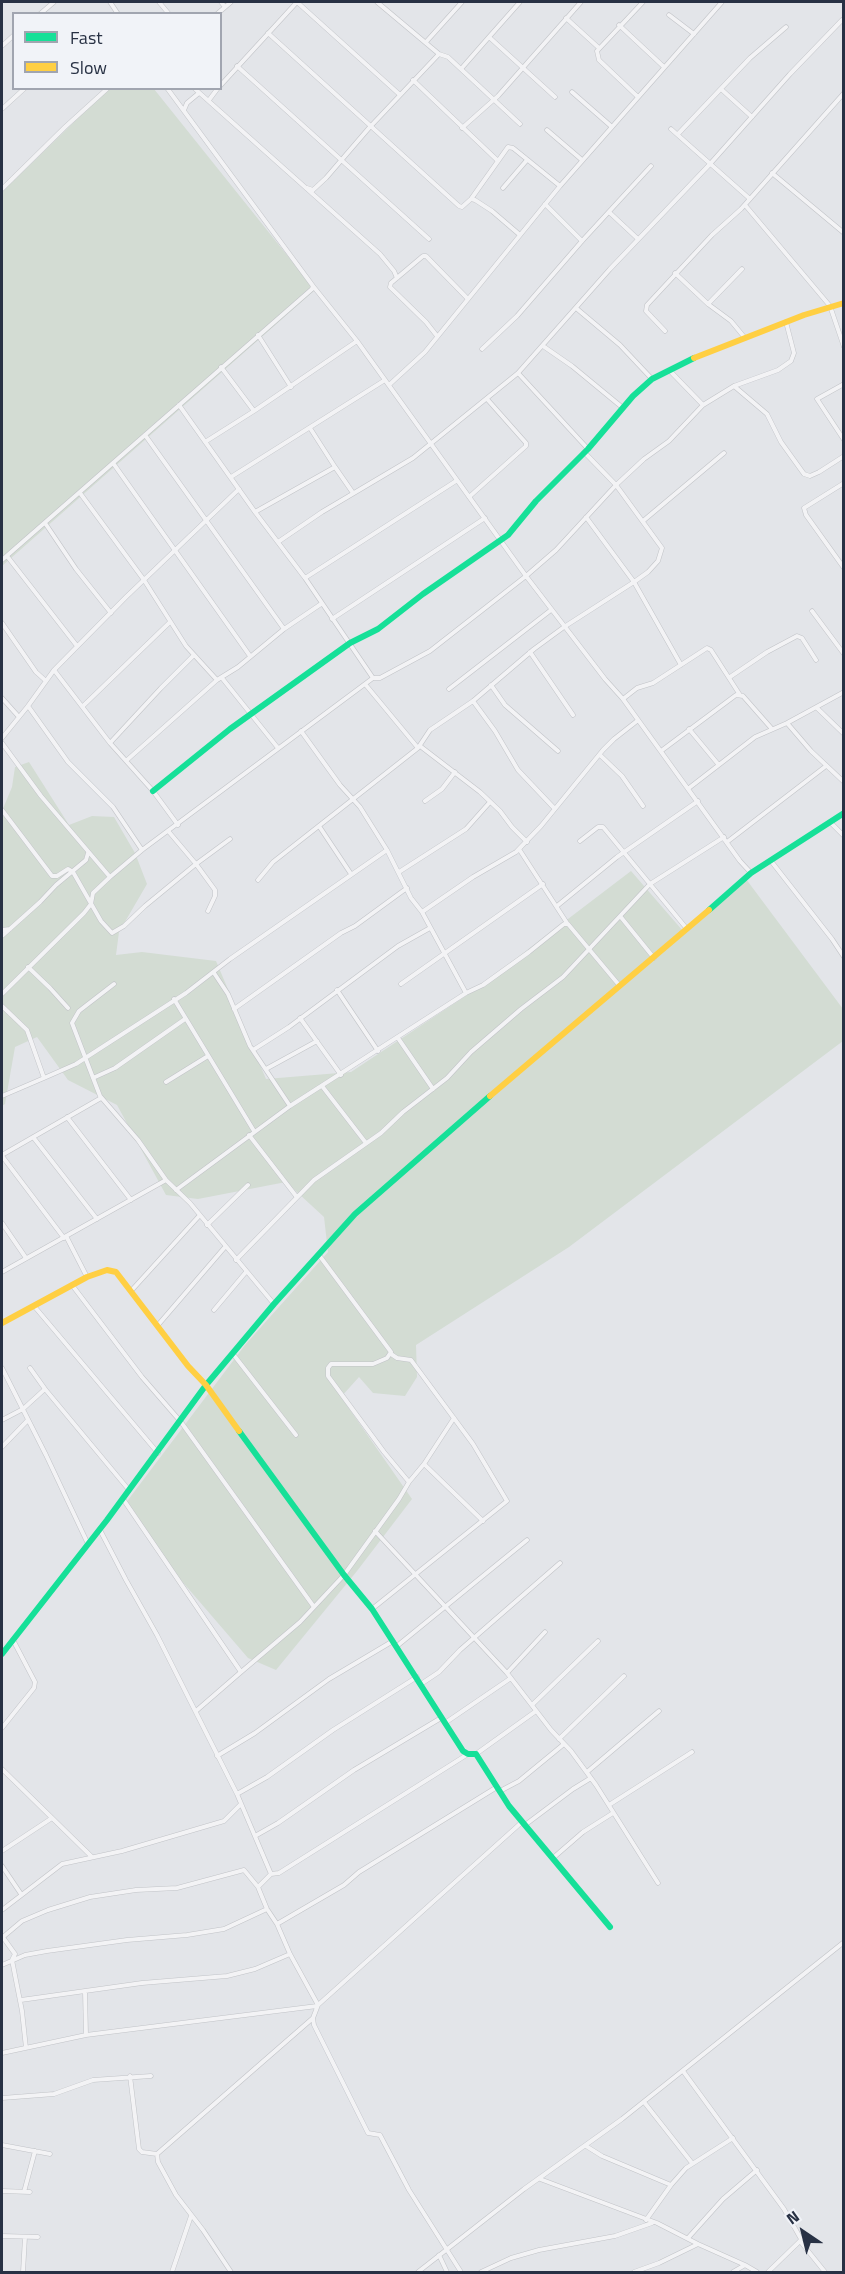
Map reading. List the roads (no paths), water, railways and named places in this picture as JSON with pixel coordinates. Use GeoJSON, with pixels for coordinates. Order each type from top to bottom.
{"type":"FeatureCollection","features":[{"type":"Feature","properties":{"kind":"street"},"geometry":{"type":"LineString","coordinates":[[42,12],[54,2]]}},
{"type":"Feature","properties":{"kind":"street"},"geometry":{"type":"LineString","coordinates":[[221,2],[225,7]]}},
{"type":"Feature","properties":{"kind":"street"},"geometry":{"type":"LineString","coordinates":[[219,12],[231,2]]}},
{"type":"Feature","properties":{"kind":"street"},"geometry":{"type":"LineString","coordinates":[[222,84],[297,2],[399,94]]}},
{"type":"Feature","properties":{"kind":"street"},"geometry":{"type":"LineString","coordinates":[[377,2],[439,54],[448,57],[520,124]]}},
{"type":"Feature","properties":{"kind":"street"},"geometry":{"type":"LineString","coordinates":[[426,42],[462,2]]}},
{"type":"Feature","properties":{"kind":"street"},"geometry":{"type":"LineString","coordinates":[[461,69],[520,2]]}},
{"type":"Feature","properties":{"kind":"street"},"geometry":{"type":"LineString","coordinates":[[462,128],[494,100],[580,2]]}},
{"type":"Feature","properties":{"kind":"street"},"geometry":{"type":"LineString","coordinates":[[639,97],[599,60],[597,55],[599,48],[643,2]]}},
{"type":"Feature","properties":{"kind":"street"},"geometry":{"type":"LineString","coordinates":[[388,385],[419,358],[438,337],[582,160],[722,2]]}},
{"type":"Feature","properties":{"kind":"street"},"geometry":{"type":"LineString","coordinates":[[669,15],[694,33]]}},
{"type":"Feature","properties":{"kind":"street"},"geometry":{"type":"LineString","coordinates":[[566,18],[599,48]]}},
{"type":"Feature","properties":{"kind":"street"},"geometry":{"type":"LineString","coordinates":[[278,543],[353,493],[413,458],[518,373],[843,20]]}},
{"type":"Feature","properties":{"kind":"street"},"geometry":{"type":"LineString","coordinates":[[619,25],[664,67]]}},
{"type":"Feature","properties":{"kind":"street"},"geometry":{"type":"LineString","coordinates":[[678,135],[750,58],[786,27]]}},
{"type":"Feature","properties":{"kind":"street"},"geometry":{"type":"LineString","coordinates":[[268,33],[459,206],[462,207],[471,199],[504,149],[510,147],[560,186]]}},
{"type":"Feature","properties":{"kind":"street"},"geometry":{"type":"LineString","coordinates":[[489,37],[555,97]]}},
{"type":"Feature","properties":{"kind":"street"},"geometry":{"type":"LineString","coordinates":[[306,188],[313,190],[317,187],[399,94],[439,54]]}},
{"type":"Feature","properties":{"kind":"street"},"geometry":{"type":"LineString","coordinates":[[237,66],[429,239]]}},
{"type":"Feature","properties":{"kind":"street"},"geometry":{"type":"LineString","coordinates":[[412,80],[497,160]]}},
{"type":"Feature","properties":{"kind":"street"},"geometry":{"type":"LineString","coordinates":[[721,89],[752,117]]}},
{"type":"Feature","properties":{"kind":"street"},"geometry":{"type":"LineString","coordinates":[[2,109],[24,90]]}},
{"type":"Feature","properties":{"kind":"street"},"geometry":{"type":"LineString","coordinates":[[2,189],[106,90]]}},
{"type":"Feature","properties":{"kind":"street"},"geometry":{"type":"LineString","coordinates":[[168,90],[313,286],[385,379],[456,481],[551,610],[623,699],[751,873]]}},
{"type":"Feature","properties":{"kind":"street"},"geometry":{"type":"LineString","coordinates":[[196,90],[380,254],[397,278]]}},
{"type":"Feature","properties":{"kind":"street"},"geometry":{"type":"LineString","coordinates":[[209,100],[217,90]]}},
{"type":"Feature","properties":{"kind":"street"},"geometry":{"type":"LineString","coordinates":[[572,92],[612,127]]}},
{"type":"Feature","properties":{"kind":"street"},"geometry":{"type":"LineString","coordinates":[[184,111],[187,103],[199,93]]}},
{"type":"Feature","properties":{"kind":"street"},"geometry":{"type":"LineString","coordinates":[[665,331],[646,309],[675,273],[745,205],[843,93]]}},
{"type":"Feature","properties":{"kind":"street"},"geometry":{"type":"LineString","coordinates":[[671,129],[750,199]]}},
{"type":"Feature","properties":{"kind":"street"},"geometry":{"type":"LineString","coordinates":[[546,130],[582,160]]}},
{"type":"Feature","properties":{"kind":"street"},"geometry":{"type":"LineString","coordinates":[[503,188],[527,160]]}},
{"type":"Feature","properties":{"kind":"street"},"geometry":{"type":"LineString","coordinates":[[482,349],[518,316],[582,241],[651,166]]}},
{"type":"Feature","properties":{"kind":"street"},"geometry":{"type":"LineString","coordinates":[[772,173],[843,233]]}},
{"type":"Feature","properties":{"kind":"street"},"geometry":{"type":"LineString","coordinates":[[471,199],[492,211],[520,235]]}},
{"type":"Feature","properties":{"kind":"street"},"geometry":{"type":"LineString","coordinates":[[545,204],[582,241]]}},
{"type":"Feature","properties":{"kind":"street"},"geometry":{"type":"LineString","coordinates":[[745,205],[830,306],[843,347]]}},
{"type":"Feature","properties":{"kind":"street"},"geometry":{"type":"LineString","coordinates":[[609,212],[639,239]]}},
{"type":"Feature","properties":{"kind":"street"},"geometry":{"type":"LineString","coordinates":[[438,337],[390,287],[391,283],[420,258],[426,256],[468,299]]}},
{"type":"Feature","properties":{"kind":"street"},"geometry":{"type":"LineString","coordinates":[[708,304],[742,269]]}},
{"type":"Feature","properties":{"kind":"street"},"geometry":{"type":"LineString","coordinates":[[675,273],[708,304],[731,321],[745,338]]}},
{"type":"Feature","properties":{"kind":"street"},"geometry":{"type":"LineString","coordinates":[[2,560],[313,286]]}},
{"type":"Feature","properties":{"kind":"street"},"geometry":{"type":"LineString","coordinates":[[153,790],[251,714],[350,643],[378,629],[423,594],[508,535],[536,501],[652,379],[692,359],[786,322],[843,303]]}},
{"type":"Feature","properties":{"kind":"street"},"geometry":{"type":"LineString","coordinates":[[576,308],[620,345],[652,379]]}},
{"type":"Feature","properties":{"kind":"street"},"geometry":{"type":"LineString","coordinates":[[2,994],[91,904],[93,894],[142,850],[170,832],[373,678],[383,676],[430,651],[526,576],[556,550],[616,485],[644,459],[669,441],[703,405],[734,386],[778,370],[791,361],[794,353],[786,322]]}},
{"type":"Feature","properties":{"kind":"street"},"geometry":{"type":"LineString","coordinates":[[258,336],[291,387]]}},
{"type":"Feature","properties":{"kind":"street"},"geometry":{"type":"LineString","coordinates":[[205,442],[357,341]]}},
{"type":"Feature","properties":{"kind":"street"},"geometry":{"type":"LineString","coordinates":[[543,346],[572,366],[623,408]]}},
{"type":"Feature","properties":{"kind":"street"},"geometry":{"type":"LineString","coordinates":[[221,367],[254,411]]}},
{"type":"Feature","properties":{"kind":"street"},"geometry":{"type":"LineString","coordinates":[[670,371],[703,405]]}},
{"type":"Feature","properties":{"kind":"street"},"geometry":{"type":"LineString","coordinates":[[258,880],[273,862],[419,747],[430,730],[473,701],[530,652],[634,582],[658,561],[662,548],[643,521],[616,485],[518,373]]}},
{"type":"Feature","properties":{"kind":"street"},"geometry":{"type":"LineString","coordinates":[[231,477],[385,379]]}},
{"type":"Feature","properties":{"kind":"street"},"geometry":{"type":"LineString","coordinates":[[843,384],[817,399],[843,440]]}},
{"type":"Feature","properties":{"kind":"street"},"geometry":{"type":"LineString","coordinates":[[734,386],[766,414],[781,442],[804,474],[810,476],[819,472],[843,456]]}},
{"type":"Feature","properties":{"kind":"street"},"geometry":{"type":"LineString","coordinates":[[469,497],[526,446],[526,443],[487,399]]}},
{"type":"Feature","properties":{"kind":"street"},"geometry":{"type":"LineString","coordinates":[[179,405],[305,578],[373,678]]}},
{"type":"Feature","properties":{"kind":"street"},"geometry":{"type":"LineString","coordinates":[[310,428],[353,493]]}},
{"type":"Feature","properties":{"kind":"street"},"geometry":{"type":"LineString","coordinates":[[145,435],[284,629]]}},
{"type":"Feature","properties":{"kind":"street"},"geometry":{"type":"LineString","coordinates":[[643,521],[724,453]]}},
{"type":"Feature","properties":{"kind":"street"},"geometry":{"type":"LineString","coordinates":[[113,463],[250,656]]}},
{"type":"Feature","properties":{"kind":"street"},"geometry":{"type":"LineString","coordinates":[[255,512],[334,467]]}},
{"type":"Feature","properties":{"kind":"street"},"geometry":{"type":"LineString","coordinates":[[305,578],[456,481]]}},
{"type":"Feature","properties":{"kind":"street"},"geometry":{"type":"LineString","coordinates":[[843,483],[807,505],[804,511],[843,568]]}},
{"type":"Feature","properties":{"kind":"street"},"geometry":{"type":"LineString","coordinates":[[110,877],[41,796],[2,740],[54,670],[144,579],[239,489]]}},
{"type":"Feature","properties":{"kind":"street"},"geometry":{"type":"LineString","coordinates":[[80,493],[144,579],[194,656],[220,679],[278,748]]}},
{"type":"Feature","properties":{"kind":"street"},"geometry":{"type":"LineString","coordinates":[[586,517],[634,582],[681,665]]}},
{"type":"Feature","properties":{"kind":"street"},"geometry":{"type":"LineString","coordinates":[[332,619],[485,518]]}},
{"type":"Feature","properties":{"kind":"street"},"geometry":{"type":"LineString","coordinates":[[45,523],[76,569],[111,613]]}},
{"type":"Feature","properties":{"kind":"street"},"geometry":{"type":"LineString","coordinates":[[7,556],[78,646]]}},
{"type":"Feature","properties":{"kind":"street"},"geometry":{"type":"LineString","coordinates":[[127,760],[220,679],[284,629],[321,604]]}},
{"type":"Feature","properties":{"kind":"street"},"geometry":{"type":"LineString","coordinates":[[449,689],[551,610]]}},
{"type":"Feature","properties":{"kind":"street"},"geometry":{"type":"LineString","coordinates":[[812,611],[843,654]]}},
{"type":"Feature","properties":{"kind":"street"},"geometry":{"type":"LineString","coordinates":[[83,706],[170,622]]}},
{"type":"Feature","properties":{"kind":"street"},"geometry":{"type":"LineString","coordinates":[[2,623],[36,672],[46,681]]}},
{"type":"Feature","properties":{"kind":"street"},"geometry":{"type":"LineString","coordinates":[[730,677],[767,652],[797,636],[802,638],[816,660]]}},
{"type":"Feature","properties":{"kind":"street"},"geometry":{"type":"LineString","coordinates":[[623,699],[637,688],[653,682],[707,648],[711,650],[730,677],[740,695],[772,729]]}},
{"type":"Feature","properties":{"kind":"street"},"geometry":{"type":"LineString","coordinates":[[530,652],[573,715]]}},
{"type":"Feature","properties":{"kind":"street"},"geometry":{"type":"LineString","coordinates":[[110,743],[161,687],[194,656]]}},
{"type":"Feature","properties":{"kind":"street"},"geometry":{"type":"LineString","coordinates":[[54,670],[110,743],[153,790],[178,825]]}},
{"type":"Feature","properties":{"kind":"street"},"geometry":{"type":"LineString","coordinates":[[366,684],[419,747],[490,802],[527,842]]}},
{"type":"Feature","properties":{"kind":"street"},"geometry":{"type":"LineString","coordinates":[[491,685],[505,705],[558,751]]}},
{"type":"Feature","properties":{"kind":"street"},"geometry":{"type":"LineString","coordinates":[[689,788],[754,737],[817,708],[843,692]]}},
{"type":"Feature","properties":{"kind":"street"},"geometry":{"type":"LineString","coordinates":[[661,751],[731,698],[740,695]]}},
{"type":"Feature","properties":{"kind":"street"},"geometry":{"type":"LineString","coordinates":[[2,698],[19,717]]}},
{"type":"Feature","properties":{"kind":"street"},"geometry":{"type":"LineString","coordinates":[[473,701],[495,731],[518,770],[554,808]]}},
{"type":"Feature","properties":{"kind":"street"},"geometry":{"type":"LineString","coordinates":[[28,706],[68,762],[113,807],[142,850]]}},
{"type":"Feature","properties":{"kind":"street"},"geometry":{"type":"LineString","coordinates":[[817,708],[843,734]]}},
{"type":"Feature","properties":{"kind":"street"},"geometry":{"type":"LineString","coordinates":[[422,912],[527,842],[614,739],[637,721]]}},
{"type":"Feature","properties":{"kind":"street"},"geometry":{"type":"LineString","coordinates":[[787,723],[843,782]]}},
{"type":"Feature","properties":{"kind":"street"},"geometry":{"type":"LineString","coordinates":[[689,729],[718,764]]}},
{"type":"Feature","properties":{"kind":"street"},"geometry":{"type":"LineString","coordinates":[[301,731],[340,785],[353,799],[387,850],[411,898],[422,912],[466,993]]}},
{"type":"Feature","properties":{"kind":"street"},"geometry":{"type":"LineString","coordinates":[[600,755],[622,776],[643,806]]}},
{"type":"Feature","properties":{"kind":"street"},"geometry":{"type":"LineString","coordinates":[[728,842],[826,766]]}},
{"type":"Feature","properties":{"kind":"street"},"geometry":{"type":"LineString","coordinates":[[425,801],[442,789],[454,772]]}},
{"type":"Feature","properties":{"kind":"street"},"geometry":{"type":"LineString","coordinates":[[557,906],[623,853],[698,801]]}},
{"type":"Feature","properties":{"kind":"street"},"geometry":{"type":"LineString","coordinates":[[399,872],[466,829],[490,802]]}},
{"type":"Feature","properties":{"kind":"street"},"geometry":{"type":"LineString","coordinates":[[2,810],[52,876],[57,876],[68,869],[73,872],[110,932],[116,932],[131,921],[145,906],[230,839]]}},
{"type":"Feature","properties":{"kind":"street"},"geometry":{"type":"LineString","coordinates":[[2,1654],[100,1530],[206,1385],[274,1304],[356,1214],[751,873],[843,813]]}},
{"type":"Feature","properties":{"kind":"street"},"geometry":{"type":"LineString","coordinates":[[830,822],[843,836]]}},
{"type":"Feature","properties":{"kind":"street"},"geometry":{"type":"LineString","coordinates":[[319,826],[351,874]]}},
{"type":"Feature","properties":{"kind":"street"},"geometry":{"type":"LineString","coordinates":[[580,841],[600,826],[687,929]]}},
{"type":"Feature","properties":{"kind":"street"},"geometry":{"type":"LineString","coordinates":[[170,832],[215,890],[215,896],[208,910]]}},
{"type":"Feature","properties":{"kind":"street"},"geometry":{"type":"LineString","coordinates":[[236,1260],[314,1180],[366,1143],[433,1089],[521,1009],[563,976],[650,884],[724,837]]}},
{"type":"Feature","properties":{"kind":"street"},"geometry":{"type":"LineString","coordinates":[[519,849],[567,922],[620,985]]}},
{"type":"Feature","properties":{"kind":"street"},"geometry":{"type":"LineString","coordinates":[[2,1096],[85,1058],[214,973],[230,959],[387,850]]}},
{"type":"Feature","properties":{"kind":"street"},"geometry":{"type":"LineString","coordinates":[[2,936],[86,860],[88,853]]}},
{"type":"Feature","properties":{"kind":"street"},"geometry":{"type":"LineString","coordinates":[[771,861],[832,939],[843,957]]}},
{"type":"Feature","properties":{"kind":"street"},"geometry":{"type":"LineString","coordinates":[[401,984],[543,884]]}},
{"type":"Feature","properties":{"kind":"street"},"geometry":{"type":"LineString","coordinates":[[234,1009],[407,888]]}},
{"type":"Feature","properties":{"kind":"street"},"geometry":{"type":"LineString","coordinates":[[620,915],[654,958]]}},
{"type":"Feature","properties":{"kind":"street"},"geometry":{"type":"LineString","coordinates":[[176,1190],[290,1106],[466,993],[483,985],[567,922]]}},
{"type":"Feature","properties":{"kind":"street"},"geometry":{"type":"LineString","coordinates":[[253,1050],[398,946],[430,928]]}},
{"type":"Feature","properties":{"kind":"street"},"geometry":{"type":"LineString","coordinates":[[2,930],[11,929]]}},
{"type":"Feature","properties":{"kind":"street"},"geometry":{"type":"LineString","coordinates":[[28,967],[68,1008]]}},
{"type":"Feature","properties":{"kind":"street"},"geometry":{"type":"LineString","coordinates":[[214,973],[228,994],[253,1050],[290,1106]]}},
{"type":"Feature","properties":{"kind":"street"},"geometry":{"type":"LineString","coordinates":[[114,984],[73,1019],[73,1028],[101,1098],[138,1140],[166,1180],[200,1215],[274,1304]]}},
{"type":"Feature","properties":{"kind":"street"},"geometry":{"type":"LineString","coordinates":[[338,990],[378,1051]]}},
{"type":"Feature","properties":{"kind":"street"},"geometry":{"type":"LineString","coordinates":[[174,999],[254,1131]]}},
{"type":"Feature","properties":{"kind":"street"},"geometry":{"type":"LineString","coordinates":[[2,1006],[27,1030],[44,1078]]}},
{"type":"Feature","properties":{"kind":"street"},"geometry":{"type":"LineString","coordinates":[[300,1018],[341,1075]]}},
{"type":"Feature","properties":{"kind":"street"},"geometry":{"type":"LineString","coordinates":[[93,1078],[115,1068],[186,1019]]}},
{"type":"Feature","properties":{"kind":"street"},"geometry":{"type":"LineString","coordinates":[[398,1038],[433,1089]]}},
{"type":"Feature","properties":{"kind":"street"},"geometry":{"type":"LineString","coordinates":[[266,1069],[316,1041]]}},
{"type":"Feature","properties":{"kind":"street"},"geometry":{"type":"LineString","coordinates":[[166,1082],[208,1056]]}},
{"type":"Feature","properties":{"kind":"street"},"geometry":{"type":"LineString","coordinates":[[322,1086],[366,1143]]}},
{"type":"Feature","properties":{"kind":"street"},"geometry":{"type":"LineString","coordinates":[[87,1278],[65,1237],[2,1156],[101,1098]]}},
{"type":"Feature","properties":{"kind":"street"},"geometry":{"type":"LineString","coordinates":[[67,1117],[130,1200]]}},
{"type":"Feature","properties":{"kind":"street"},"geometry":{"type":"LineString","coordinates":[[249,1136],[296,1196]]}},
{"type":"Feature","properties":{"kind":"street"},"geometry":{"type":"LineString","coordinates":[[33,1137],[97,1219]]}},
{"type":"Feature","properties":{"kind":"street"},"geometry":{"type":"LineString","coordinates":[[2,1272],[166,1180]]}},
{"type":"Feature","properties":{"kind":"street"},"geometry":{"type":"LineString","coordinates":[[207,1225],[248,1185]]}},
{"type":"Feature","properties":{"kind":"street"},"geometry":{"type":"LineString","coordinates":[[131,1291],[200,1215]]}},
{"type":"Feature","properties":{"kind":"street"},"geometry":{"type":"LineString","coordinates":[[2,1223],[26,1258]]}},
{"type":"Feature","properties":{"kind":"street"},"geometry":{"type":"LineString","coordinates":[[158,1325],[225,1247]]}},
{"type":"Feature","properties":{"kind":"street"},"geometry":{"type":"LineString","coordinates":[[319,1255],[391,1354],[397,1358],[411,1360],[478,1452],[507,1501],[372,1610]]}},
{"type":"Feature","properties":{"kind":"street"},"geometry":{"type":"LineString","coordinates":[[2,1323],[87,1278],[102,1271],[112,1270],[158,1325],[188,1366],[206,1385],[372,1610],[463,1751],[476,1754],[536,1711]]}},
{"type":"Feature","properties":{"kind":"street"},"geometry":{"type":"LineString","coordinates":[[214,1310],[246,1272]]}},
{"type":"Feature","properties":{"kind":"street"},"geometry":{"type":"LineString","coordinates":[[72,1286],[142,1377],[181,1422],[314,1607]]}},
{"type":"Feature","properties":{"kind":"street"},"geometry":{"type":"LineString","coordinates":[[33,1305],[158,1453]]}},
{"type":"Feature","properties":{"kind":"street"},"geometry":{"type":"LineString","coordinates":[[233,1354],[296,1435]]}},
{"type":"Feature","properties":{"kind":"street"},"geometry":{"type":"LineString","coordinates":[[391,1354],[373,1364],[331,1364],[327,1372],[384,1452],[409,1482]]}},
{"type":"Feature","properties":{"kind":"street"},"geometry":{"type":"LineString","coordinates":[[2,1368],[88,1544]]}},
{"type":"Feature","properties":{"kind":"street"},"geometry":{"type":"LineString","coordinates":[[30,1368],[129,1491]]}},
{"type":"Feature","properties":{"kind":"street"},"geometry":{"type":"LineString","coordinates":[[2,1420],[23,1409],[45,1389]]}},
{"type":"Feature","properties":{"kind":"street"},"geometry":{"type":"LineString","coordinates":[[196,1711],[314,1607],[344,1575],[424,1464],[454,1418]]}},
{"type":"Feature","properties":{"kind":"street"},"geometry":{"type":"LineString","coordinates":[[2,1447],[28,1420]]}},
{"type":"Feature","properties":{"kind":"street"},"geometry":{"type":"LineString","coordinates":[[424,1464],[483,1521]]}},
{"type":"Feature","properties":{"kind":"street"},"geometry":{"type":"LineString","coordinates":[[123,1499],[241,1672]]}},
{"type":"Feature","properties":{"kind":"street"},"geometry":{"type":"LineString","coordinates":[[100,1530],[158,1635],[196,1711],[237,1794],[271,1875]]}},
{"type":"Feature","properties":{"kind":"street"},"geometry":{"type":"LineString","coordinates":[[375,1531],[507,1672],[587,1772],[658,1883]]}},
{"type":"Feature","properties":{"kind":"street"},"geometry":{"type":"LineString","coordinates":[[217,1756],[255,1733],[329,1679],[395,1644],[527,1540]]}},
{"type":"Feature","properties":{"kind":"street"},"geometry":{"type":"LineString","coordinates":[[421,1684],[439,1672],[460,1650],[560,1563]]}},
{"type":"Feature","properties":{"kind":"street"},"geometry":{"type":"LineString","coordinates":[[507,1672],[545,1632]]}},
{"type":"Feature","properties":{"kind":"street"},"geometry":{"type":"LineString","coordinates":[[2,1728],[34,1688],[35,1682],[13,1640]]}},
{"type":"Feature","properties":{"kind":"street"},"geometry":{"type":"LineString","coordinates":[[532,1705],[598,1641]]}},
{"type":"Feature","properties":{"kind":"street"},"geometry":{"type":"LineString","coordinates":[[559,1739],[624,1676]]}},
{"type":"Feature","properties":{"kind":"street"},"geometry":{"type":"LineString","coordinates":[[237,1794],[267,1777],[333,1730],[417,1677]]}},
{"type":"Feature","properties":{"kind":"street"},"geometry":{"type":"LineString","coordinates":[[255,1836],[278,1823],[354,1770],[443,1721],[511,1678]]}},
{"type":"Feature","properties":{"kind":"street"},"geometry":{"type":"LineString","coordinates":[[587,1772],[659,1711]]}},
{"type":"Feature","properties":{"kind":"street"},"geometry":{"type":"LineString","coordinates":[[277,1924],[344,1885],[359,1872],[499,1789],[519,1781],[564,1744]]}},
{"type":"Feature","properties":{"kind":"street"},"geometry":{"type":"LineString","coordinates":[[609,1805],[692,1752]]}},
{"type":"Feature","properties":{"kind":"street"},"geometry":{"type":"LineString","coordinates":[[258,1887],[271,1875],[279,1873],[468,1754]]}},
{"type":"Feature","properties":{"kind":"street"},"geometry":{"type":"LineString","coordinates":[[476,1754],[523,1824],[610,1927]]}},
{"type":"Feature","properties":{"kind":"street"},"geometry":{"type":"LineString","coordinates":[[2,1769],[92,1858]]}},
{"type":"Feature","properties":{"kind":"street"},"geometry":{"type":"LineString","coordinates":[[130,2076],[139,2149],[142,2152],[157,2154],[313,2018],[318,2005],[523,1824],[591,1778]]}},
{"type":"Feature","properties":{"kind":"street"},"geometry":{"type":"LineString","coordinates":[[2,1910],[62,1864],[122,1851],[224,1821],[240,1805]]}},
{"type":"Feature","properties":{"kind":"street"},"geometry":{"type":"LineString","coordinates":[[553,1858],[583,1832],[612,1813]]}},
{"type":"Feature","properties":{"kind":"street"},"geometry":{"type":"LineString","coordinates":[[2,1851],[52,1818]]}},
{"type":"Feature","properties":{"kind":"street"},"geometry":{"type":"LineString","coordinates":[[2,1866],[21,1894]]}},
{"type":"Feature","properties":{"kind":"street"},"geometry":{"type":"LineString","coordinates":[[26,2049],[21,2000],[12,1960],[15,1954],[2,1936],[22,1921],[90,1897],[136,1890],[177,1888],[244,1870],[258,1887],[290,1954],[318,2005]]}},
{"type":"Feature","properties":{"kind":"street"},"geometry":{"type":"LineString","coordinates":[[2,1965],[25,1955],[89,1944],[187,1935],[224,1929],[267,1908]]}},
{"type":"Feature","properties":{"kind":"street"},"geometry":{"type":"LineString","coordinates":[[418,2272],[644,2102],[843,1942]]}},
{"type":"Feature","properties":{"kind":"street"},"geometry":{"type":"LineString","coordinates":[[21,2000],[142,1983],[227,1976],[255,1969],[290,1954]]}},
{"type":"Feature","properties":{"kind":"street"},"geometry":{"type":"LineString","coordinates":[[85,1991],[86,2035]]}},
{"type":"Feature","properties":{"kind":"street"},"geometry":{"type":"LineString","coordinates":[[2,2053],[86,2035],[318,2005]]}},
{"type":"Feature","properties":{"kind":"street"},"geometry":{"type":"LineString","coordinates":[[313,2018],[314,2025],[368,2133],[380,2135],[409,2190],[461,2272]]}},
{"type":"Feature","properties":{"kind":"street"},"geometry":{"type":"LineString","coordinates":[[683,2071],[757,2170],[784,2209],[800,2241],[825,2272]]}},
{"type":"Feature","properties":{"kind":"street"},"geometry":{"type":"LineString","coordinates":[[2,2098],[54,2094],[93,2080],[151,2076]]}},
{"type":"Feature","properties":{"kind":"street"},"geometry":{"type":"LineString","coordinates":[[644,2102],[692,2163]]}},
{"type":"Feature","properties":{"kind":"street"},"geometry":{"type":"LineString","coordinates":[[646,2220],[670,2185],[692,2163],[733,2138]]}},
{"type":"Feature","properties":{"kind":"street"},"geometry":{"type":"LineString","coordinates":[[2,2145],[50,2154]]}},
{"type":"Feature","properties":{"kind":"street"},"geometry":{"type":"LineString","coordinates":[[586,2146],[602,2156],[670,2185]]}},
{"type":"Feature","properties":{"kind":"street"},"geometry":{"type":"LineString","coordinates":[[24,2192],[35,2151]]}},
{"type":"Feature","properties":{"kind":"street"},"geometry":{"type":"LineString","coordinates":[[157,2154],[158,2162],[176,2195],[204,2230],[231,2272]]}},
{"type":"Feature","properties":{"kind":"street"},"geometry":{"type":"LineString","coordinates":[[688,2238],[723,2199],[757,2170]]}},
{"type":"Feature","properties":{"kind":"street"},"geometry":{"type":"LineString","coordinates":[[539,2179],[653,2222],[757,2272]]}},
{"type":"Feature","properties":{"kind":"street"},"geometry":{"type":"LineString","coordinates":[[2,2191],[30,2192]]}},
{"type":"Feature","properties":{"kind":"street"},"geometry":{"type":"LineString","coordinates":[[172,2272],[191,2216]]}},
{"type":"Feature","properties":{"kind":"street"},"geometry":{"type":"LineString","coordinates":[[481,2272],[511,2258],[538,2250],[615,2236],[653,2222]]}},
{"type":"Feature","properties":{"kind":"street"},"geometry":{"type":"LineString","coordinates":[[2,2236],[38,2237]]}},
{"type":"Feature","properties":{"kind":"street"},"geometry":{"type":"LineString","coordinates":[[23,2272],[25,2237]]}},
{"type":"Feature","properties":{"kind":"street"},"geometry":{"type":"LineString","coordinates":[[768,2272],[800,2241]]}},
{"type":"Feature","properties":{"kind":"street"},"geometry":{"type":"LineString","coordinates":[[634,2272],[669,2259],[698,2244]]}},
{"type":"Feature","properties":{"kind":"street"},"geometry":{"type":"LineString","coordinates":[[439,2255],[447,2272]]}},
{"type":"Feature","properties":{"kind":"street"},"geometry":{"type":"LineString","coordinates":[[733,2272],[745,2265]]}}]}
